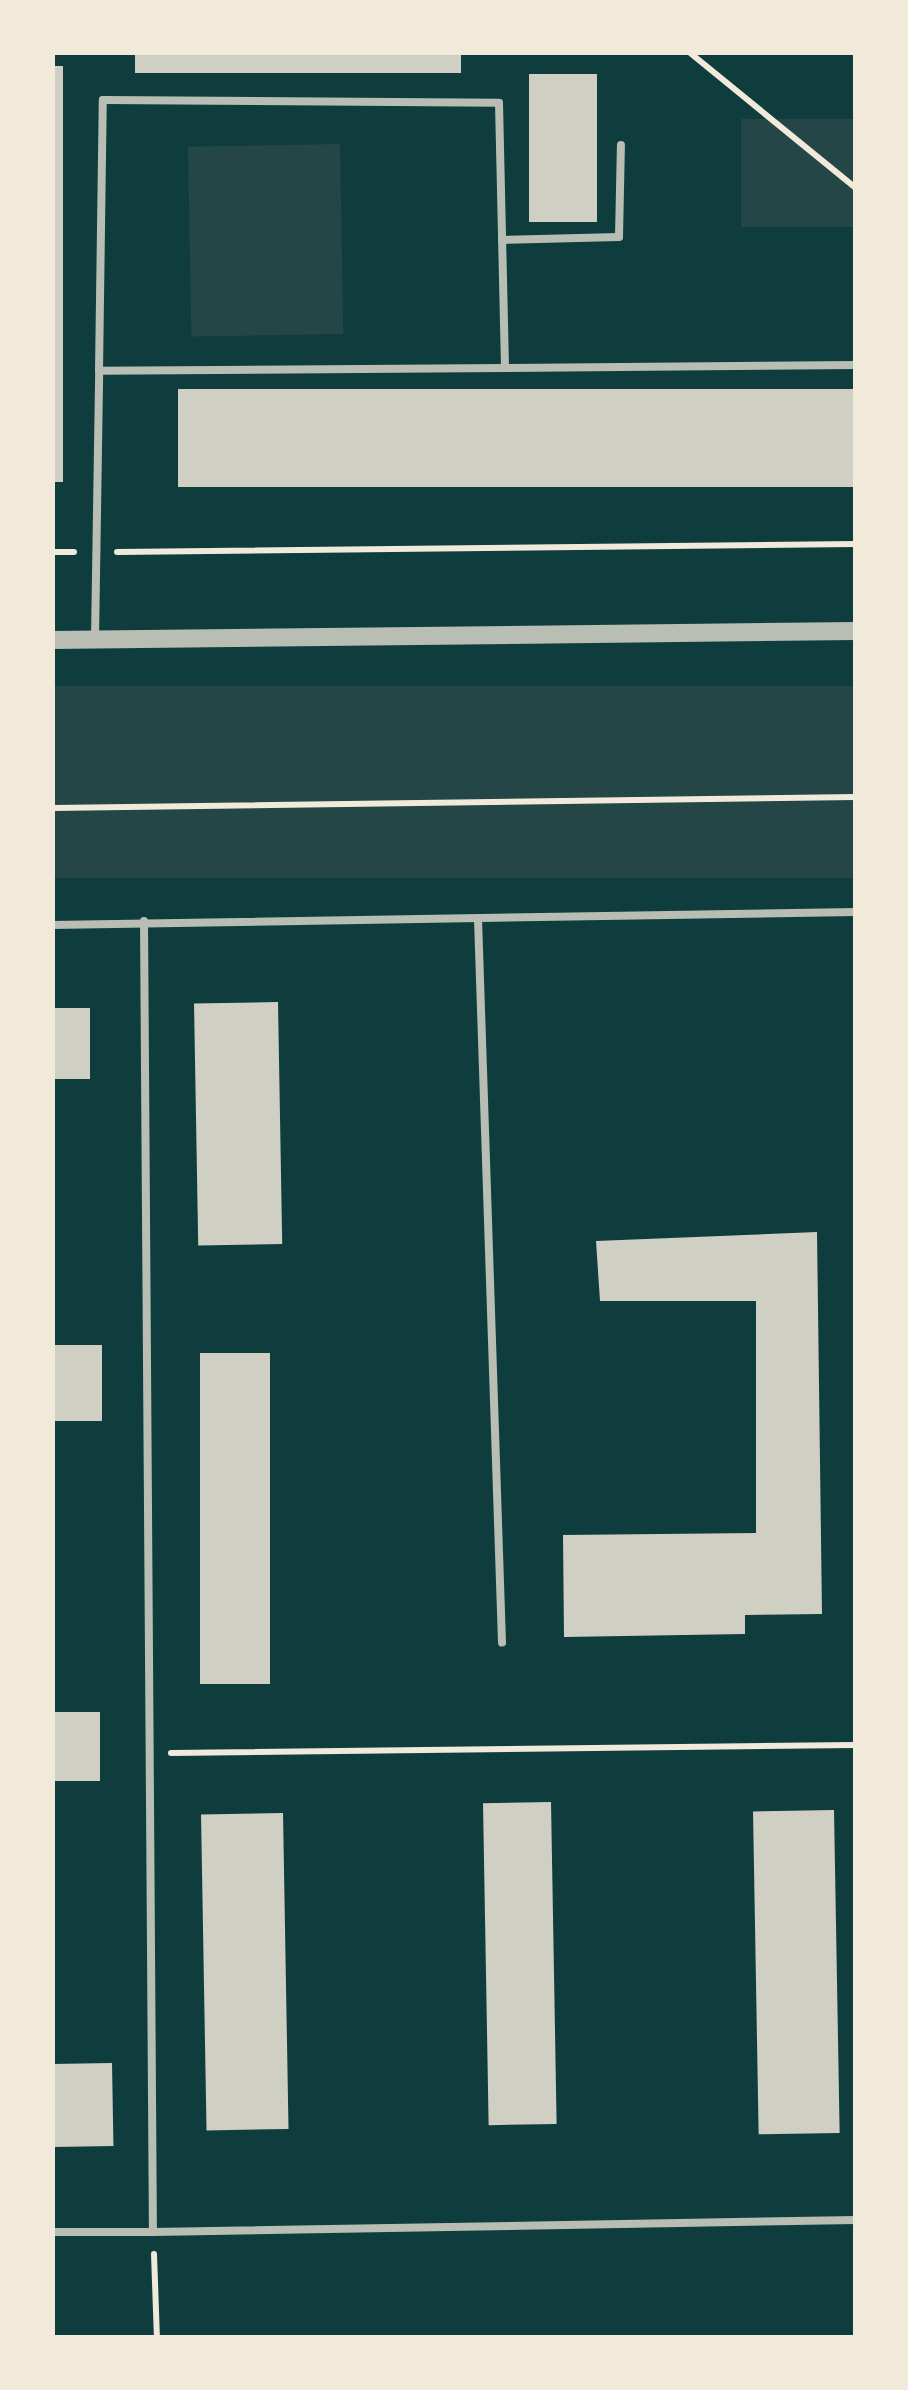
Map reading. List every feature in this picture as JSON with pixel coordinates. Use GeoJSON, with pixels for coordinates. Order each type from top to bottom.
{"type":"FeatureCollection","features":[{"type":"Feature","properties":{"kind":"street"},"geometry":{"type":"LineString","coordinates":[[52,640],[856,631]]}},
{"type":"Feature","properties":{"kind":"lane"},"geometry":{"type":"LineString","coordinates":[[96,639],[103,100],[499,103],[504,368]]}},
{"type":"Feature","properties":{"kind":"lane"},"geometry":{"type":"LineString","coordinates":[[502,240],[619,237],[621,146]]}},
{"type":"Feature","properties":{"kind":"lane"},"geometry":{"type":"LineString","coordinates":[[99,371],[856,365]]}},
{"type":"Feature","properties":{"kind":"lane"},"geometry":{"type":"LineString","coordinates":[[52,925],[856,912]]}},
{"type":"Feature","properties":{"kind":"lane"},"geometry":{"type":"LineString","coordinates":[[478,919],[502,1643]]}},
{"type":"Feature","properties":{"kind":"lane"},"geometry":{"type":"LineString","coordinates":[[144,921],[153,2232]]}},
{"type":"Feature","properties":{"kind":"lane"},"geometry":{"type":"LineString","coordinates":[[52,2232],[856,2220]]}},
{"type":"Feature","properties":{"kind":"path"},"geometry":{"type":"LineString","coordinates":[[690,52],[856,188]]}},
{"type":"Feature","properties":{"kind":"path"},"geometry":{"type":"LineString","coordinates":[[52,552],[856,544]]}},
{"type":"Feature","properties":{"kind":"path"},"geometry":{"type":"LineString","coordinates":[[52,808],[856,797]]}},
{"type":"Feature","properties":{"kind":"path"},"geometry":{"type":"LineString","coordinates":[[150,1753],[856,1746]]}},
{"type":"Feature","properties":{"kind":"path"},"geometry":{"type":"LineString","coordinates":[[153,2232],[158,2338]]}},
{"type":"Feature","properties":{"kind":"shaded area"},"geometry":{"type":"Polygon","coordinates":[[[741,119],[855,119],[855,227],[741,227],[741,119]]]}},
{"type":"Feature","properties":{"kind":"shaded area"},"geometry":{"type":"Polygon","coordinates":[[[340,144],[343,334],[191,337],[188,147],[340,144]]]}},
{"type":"Feature","properties":{"kind":"shaded area"},"geometry":{"type":"Polygon","coordinates":[[[52,686],[855,686],[855,878],[52,878],[52,686]]]}},
{"type":"Feature","properties":{"kind":"building"},"geometry":{"type":"Polygon","coordinates":[[[135,52],[461,52],[461,73],[135,73],[135,52]]]}},
{"type":"Feature","properties":{"kind":"building"},"geometry":{"type":"Polygon","coordinates":[[[52,66],[63,66],[63,482],[52,482],[52,66]]]}},
{"type":"Feature","properties":{"kind":"building"},"geometry":{"type":"Polygon","coordinates":[[[529,74],[597,74],[597,222],[529,222],[529,74]]]}},
{"type":"Feature","properties":{"kind":"building"},"geometry":{"type":"Polygon","coordinates":[[[178,389],[856,389],[856,487],[178,487],[178,389]]]}},
{"type":"Feature","properties":{"kind":"building"},"geometry":{"type":"Polygon","coordinates":[[[278,1002],[282,1244],[198,1245],[194,1003],[278,1002]]]}},
{"type":"Feature","properties":{"kind":"building"},"geometry":{"type":"Polygon","coordinates":[[[52,1008],[90,1008],[90,1079],[52,1079],[52,1008]]]}},
{"type":"Feature","properties":{"kind":"building"},"geometry":{"type":"Polygon","coordinates":[[[817,1232],[822,1614],[745,1615],[745,1634],[564,1637],[563,1535],[756,1533],[756,1301],[600,1301],[596,1241],[817,1232]]]}},
{"type":"Feature","properties":{"kind":"building"},"geometry":{"type":"Polygon","coordinates":[[[52,1345],[102,1345],[102,1421],[52,1421],[52,1345]]]}},
{"type":"Feature","properties":{"kind":"building"},"geometry":{"type":"Polygon","coordinates":[[[200,1353],[270,1353],[270,1684],[200,1684],[200,1353]]]}},
{"type":"Feature","properties":{"kind":"building"},"geometry":{"type":"Polygon","coordinates":[[[52,1712],[100,1712],[100,1781],[52,1781],[52,1712]]]}},
{"type":"Feature","properties":{"kind":"building"},"geometry":{"type":"Polygon","coordinates":[[[551,1802],[557,2124],[489,2125],[483,1803],[551,1802]]]}},
{"type":"Feature","properties":{"kind":"building"},"geometry":{"type":"Polygon","coordinates":[[[834,1810],[840,2133],[759,2134],[753,1811],[834,1810]]]}},
{"type":"Feature","properties":{"kind":"building"},"geometry":{"type":"Polygon","coordinates":[[[283,1813],[289,2129],[207,2130],[201,1814],[283,1813]]]}},
{"type":"Feature","properties":{"kind":"building"},"geometry":{"type":"Polygon","coordinates":[[[112,2063],[113,2146],[53,2147],[52,2064],[112,2063]]]}}]}
